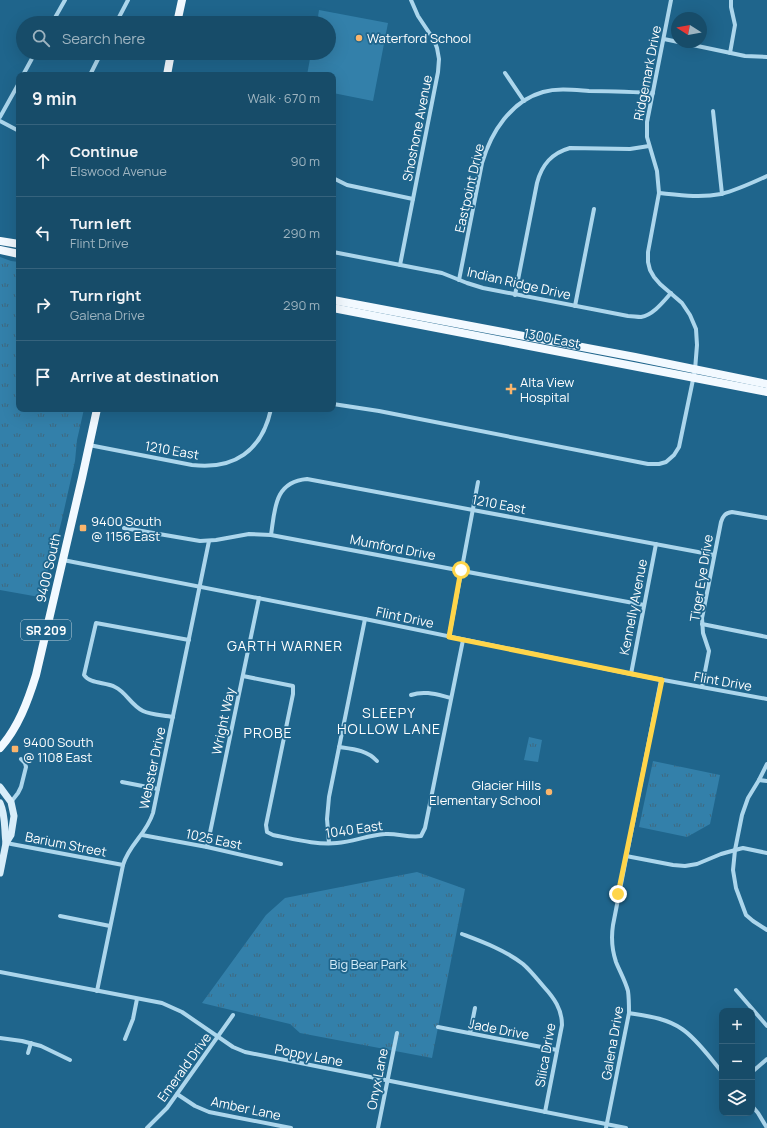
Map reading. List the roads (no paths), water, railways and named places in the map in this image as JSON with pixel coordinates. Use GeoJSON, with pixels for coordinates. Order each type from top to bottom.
{"type":"FeatureCollection","features":[{"type":"Feature","properties":{"kind":"main road"},"geometry":{"type":"LineString","coordinates":[[179,16],[182,0]]}},
{"type":"Feature","properties":{"kind":"main road"},"geometry":{"type":"LineString","coordinates":[[168,72],[170,60]]}},
{"type":"Feature","properties":{"kind":"main road"},"geometry":{"type":"LineString","coordinates":[[0,241],[16,244]]}},
{"type":"Feature","properties":{"kind":"main road"},"geometry":{"type":"LineString","coordinates":[[0,250],[16,253]]}},
{"type":"Feature","properties":{"kind":"main road","name":"1300 East"},"geometry":{"type":"LineString","coordinates":[[336,301],[694,374],[767,392]]}},
{"type":"Feature","properties":{"kind":"main road","name":"1300 East"},"geometry":{"type":"LineString","coordinates":[[336,309],[694,374],[767,384]]}},
{"type":"Feature","properties":{"kind":"main road","name":"9400 South"},"geometry":{"type":"LineString","coordinates":[[0,748],[16,726],[31,692],[36,675],[96,412]]}},
{"type":"Feature","properties":{"kind":"main road"},"geometry":{"type":"LineString","coordinates":[[0,787],[11,802],[13,811],[14,821],[11,836],[6,842]]}},
{"type":"Feature","properties":{"kind":"main road"},"geometry":{"type":"LineString","coordinates":[[0,803],[5,820],[6,842],[0,873]]}},
{"type":"Feature","properties":{"kind":"street"},"geometry":{"type":"LineString","coordinates":[[56,16],[65,0]]}},
{"type":"Feature","properties":{"kind":"street"},"geometry":{"type":"LineString","coordinates":[[120,16],[128,0]]}},
{"type":"Feature","properties":{"kind":"street","name":"Shoshone Avenue"},"geometry":{"type":"LineString","coordinates":[[400,265],[438,72],[439,59],[434,40],[418,16],[411,0]]}},
{"type":"Feature","properties":{"kind":"street","name":"Ridgemark Drive"},"geometry":{"type":"LineString","coordinates":[[336,404],[379,411],[648,464],[655,465],[662,463],[669,460],[674,455],[679,447],[694,374],[697,334],[695,324],[685,306],[654,277],[648,262],[648,252],[659,194],[655,160],[649,146],[646,130],[671,0]]}},
{"type":"Feature","properties":{"kind":"street"},"geometry":{"type":"LineString","coordinates":[[730,53],[735,25],[731,0]]}},
{"type":"Feature","properties":{"kind":"street"},"geometry":{"type":"LineString","coordinates":[[664,40],[730,53],[767,57]]}},
{"type":"Feature","properties":{"kind":"street"},"geometry":{"type":"LineString","coordinates":[[25,72],[32,60]]}},
{"type":"Feature","properties":{"kind":"street"},"geometry":{"type":"LineString","coordinates":[[92,72],[98,60]]}},
{"type":"Feature","properties":{"kind":"street"},"geometry":{"type":"LineString","coordinates":[[505,73],[524,101]]}},
{"type":"Feature","properties":{"kind":"street"},"geometry":{"type":"LineString","coordinates":[[0,117],[16,88]]}},
{"type":"Feature","properties":{"kind":"street","name":"Eastpoint Drive"},"geometry":{"type":"LineString","coordinates":[[459,280],[482,163],[490,138],[505,118],[524,101],[533,96],[552,90],[653,93]]}},
{"type":"Feature","properties":{"kind":"street"},"geometry":{"type":"LineString","coordinates":[[712,111],[722,194]]}},
{"type":"Feature","properties":{"kind":"street"},"geometry":{"type":"LineString","coordinates":[[0,121],[16,129]]}},
{"type":"Feature","properties":{"kind":"street"},"geometry":{"type":"LineString","coordinates":[[515,294],[537,182],[543,165],[562,150],[570,148],[630,149],[649,146]]}},
{"type":"Feature","properties":{"kind":"street"},"geometry":{"type":"LineString","coordinates":[[659,194],[693,196],[722,194],[767,176]]}},
{"type":"Feature","properties":{"kind":"street"},"geometry":{"type":"LineString","coordinates":[[336,180],[347,185],[413,199]]}},
{"type":"Feature","properties":{"kind":"street"},"geometry":{"type":"LineString","coordinates":[[575,306],[594,209]]}},
{"type":"Feature","properties":{"kind":"street","name":"Indian Ridge Drive"},"geometry":{"type":"LineString","coordinates":[[336,253],[442,273],[475,286],[628,316],[641,317],[650,313],[671,293]]}},
{"type":"Feature","properties":{"kind":"street","name":"1210 East"},"geometry":{"type":"LineString","coordinates":[[89,445],[192,465],[218,465],[239,458],[255,444],[264,428],[270,412]]}},
{"type":"Feature","properties":{"kind":"street","name":"1210 East"},"geometry":{"type":"LineString","coordinates":[[271,535],[277,498],[283,490],[293,482],[299,479],[307,479],[714,555]]}},
{"type":"Feature","properties":{"kind":"street"},"geometry":{"type":"LineString","coordinates":[[449,637],[478,482]]}},
{"type":"Feature","properties":{"kind":"street","name":"Tiger Eye Drive"},"geometry":{"type":"LineString","coordinates":[[702,687],[709,651],[703,633],[703,612],[720,522],[726,513],[737,512],[767,518]]}},
{"type":"Feature","properties":{"kind":"street","name":"Mumford Drive"},"geometry":{"type":"LineString","coordinates":[[124,528],[190,540],[209,541],[249,534],[271,535],[644,605]]}},
{"type":"Feature","properties":{"kind":"street","name":"Webster Drive"},"geometry":{"type":"LineString","coordinates":[[97,990],[123,865],[129,850],[142,835],[151,821],[209,541]]}},
{"type":"Feature","properties":{"kind":"street","name":"Kennelly Avenue"},"geometry":{"type":"LineString","coordinates":[[631,674],[656,544]]}},
{"type":"Feature","properties":{"kind":"street","name":"Flint Drive"},"geometry":{"type":"LineString","coordinates":[[63,560],[366,619],[631,674],[767,699]]}},
{"type":"Feature","properties":{"kind":"street","name":"Wright Way"},"geometry":{"type":"LineString","coordinates":[[207,847],[259,598]]}},
{"type":"Feature","properties":{"kind":"street"},"geometry":{"type":"LineString","coordinates":[[329,843],[327,808],[366,619]]}},
{"type":"Feature","properties":{"kind":"street"},"geometry":{"type":"LineString","coordinates":[[173,717],[144,711],[131,702],[118,688],[89,680],[84,675],[96,622],[189,640]]}},
{"type":"Feature","properties":{"kind":"street"},"geometry":{"type":"LineString","coordinates":[[702,624],[767,637]]}},
{"type":"Feature","properties":{"kind":"street"},"geometry":{"type":"LineString","coordinates":[[411,695],[418,692],[426,692],[451,698],[463,640]]}},
{"type":"Feature","properties":{"kind":"street","name":"1040 East"},"geometry":{"type":"LineString","coordinates":[[243,676],[293,686],[293,694],[266,825],[267,832],[273,835],[304,841],[329,843],[344,842],[363,837],[385,834],[421,836],[424,833],[427,822],[451,698]]}},
{"type":"Feature","properties":{"kind":"street","name":"Galena Drive"},"geometry":{"type":"LineString","coordinates":[[606,1126],[629,1012],[628,990],[612,949],[612,936],[626,856],[662,680]]}},
{"type":"Feature","properties":{"kind":"street"},"geometry":{"type":"LineString","coordinates":[[339,746],[367,752],[377,761]]}},
{"type":"Feature","properties":{"kind":"street"},"geometry":{"type":"LineString","coordinates":[[11,802],[18,794],[26,767],[21,759]]}},
{"type":"Feature","properties":{"kind":"street"},"geometry":{"type":"LineString","coordinates":[[767,764],[745,806],[733,860],[734,879],[746,915],[767,930]]}},
{"type":"Feature","properties":{"kind":"street"},"geometry":{"type":"LineString","coordinates":[[759,780],[767,782]]}},
{"type":"Feature","properties":{"kind":"street"},"geometry":{"type":"LineString","coordinates":[[122,782],[158,789]]}},
{"type":"Feature","properties":{"kind":"street","name":"1025 East"},"geometry":{"type":"LineString","coordinates":[[142,835],[207,847],[281,864]]}},
{"type":"Feature","properties":{"kind":"street","name":"Barium Street"},"geometry":{"type":"LineString","coordinates":[[6,842],[123,865]]}},
{"type":"Feature","properties":{"kind":"street"},"geometry":{"type":"LineString","coordinates":[[626,856],[685,866],[697,864],[720,854],[743,848],[767,853]]}},
{"type":"Feature","properties":{"kind":"street"},"geometry":{"type":"LineString","coordinates":[[60,916],[110,926]]}},
{"type":"Feature","properties":{"kind":"street","name":"Silica Drive"},"geometry":{"type":"LineString","coordinates":[[462,934],[497,948],[515,959],[523,965],[548,991],[558,1005],[562,1019],[561,1029],[545,1112]]}},
{"type":"Feature","properties":{"kind":"street","name":"Poppy Lane"},"geometry":{"type":"LineString","coordinates":[[0,972],[162,1003],[176,1008],[233,1047],[245,1052],[545,1112],[606,1126],[626,1128]]}},
{"type":"Feature","properties":{"kind":"street"},"geometry":{"type":"LineString","coordinates":[[736,990],[767,1026]]}},
{"type":"Feature","properties":{"kind":"street"},"geometry":{"type":"LineString","coordinates":[[125,1040],[133,1019],[137,998]]}},
{"type":"Feature","properties":{"kind":"street"},"geometry":{"type":"LineString","coordinates":[[470,1033],[475,1008]]}},
{"type":"Feature","properties":{"kind":"street"},"geometry":{"type":"LineString","coordinates":[[629,1012],[664,1020],[682,1029],[696,1042],[719,1069]]}},
{"type":"Feature","properties":{"kind":"street","name":"Emerald Drive"},"geometry":{"type":"LineString","coordinates":[[147,1128],[167,1108],[233,1015]]}},
{"type":"Feature","properties":{"kind":"street","name":"Jade Drive"},"geometry":{"type":"LineString","coordinates":[[438,1027],[557,1050]]}},
{"type":"Feature","properties":{"kind":"street","name":"Onyx Lane"},"geometry":{"type":"LineString","coordinates":[[378,1128],[397,1033]]}},
{"type":"Feature","properties":{"kind":"street"},"geometry":{"type":"LineString","coordinates":[[0,1038],[31,1043],[51,1050],[70,1060]]}},
{"type":"Feature","properties":{"kind":"street"},"geometry":{"type":"LineString","coordinates":[[28,1053],[31,1043]]}},
{"type":"Feature","properties":{"kind":"street"},"geometry":{"type":"LineString","coordinates":[[755,1070],[767,1060]]}},
{"type":"Feature","properties":{"kind":"street","name":"Amber Lane"},"geometry":{"type":"LineString","coordinates":[[177,1094],[195,1106],[209,1112],[291,1128]]}},
{"type":"Feature","properties":{"kind":"street"},"geometry":{"type":"LineString","coordinates":[[755,1110],[767,1128]]}},
{"type":"Feature","properties":{"kind":"place","name":"Waterford School"},"geometry":{"type":"Point","coordinates":[359,38]}},
{"type":"Feature","properties":{"kind":"place","name":"Alta View Hospital"},"geometry":{"type":"Point","coordinates":[511,389]}},
{"type":"Feature","properties":{"kind":"place","name":"9400 South @ 1156 East"},"geometry":{"type":"Point","coordinates":[83,528]}},
{"type":"Feature","properties":{"kind":"place","name":"9400 South @ 1108 East"},"geometry":{"type":"Point","coordinates":[15,749]}},
{"type":"Feature","properties":{"kind":"place","name":"Glacier Hills Elementary School"},"geometry":{"type":"Point","coordinates":[549,792]}},
{"type":"Feature","properties":{"kind":"district","name":"GARTH WARNER"},"geometry":{"type":"Point","coordinates":[285,645]}},
{"type":"Feature","properties":{"kind":"district","name":"SLEEPY HOLLOW LANE"},"geometry":{"type":"Point","coordinates":[389,720]}},
{"type":"Feature","properties":{"kind":"district","name":"PROBE"},"geometry":{"type":"Point","coordinates":[268,732]}},
{"type":"Feature","properties":{"kind":"park label","name":"Big Bear Park"},"geometry":{"type":"Point","coordinates":[368,964]}}]}
